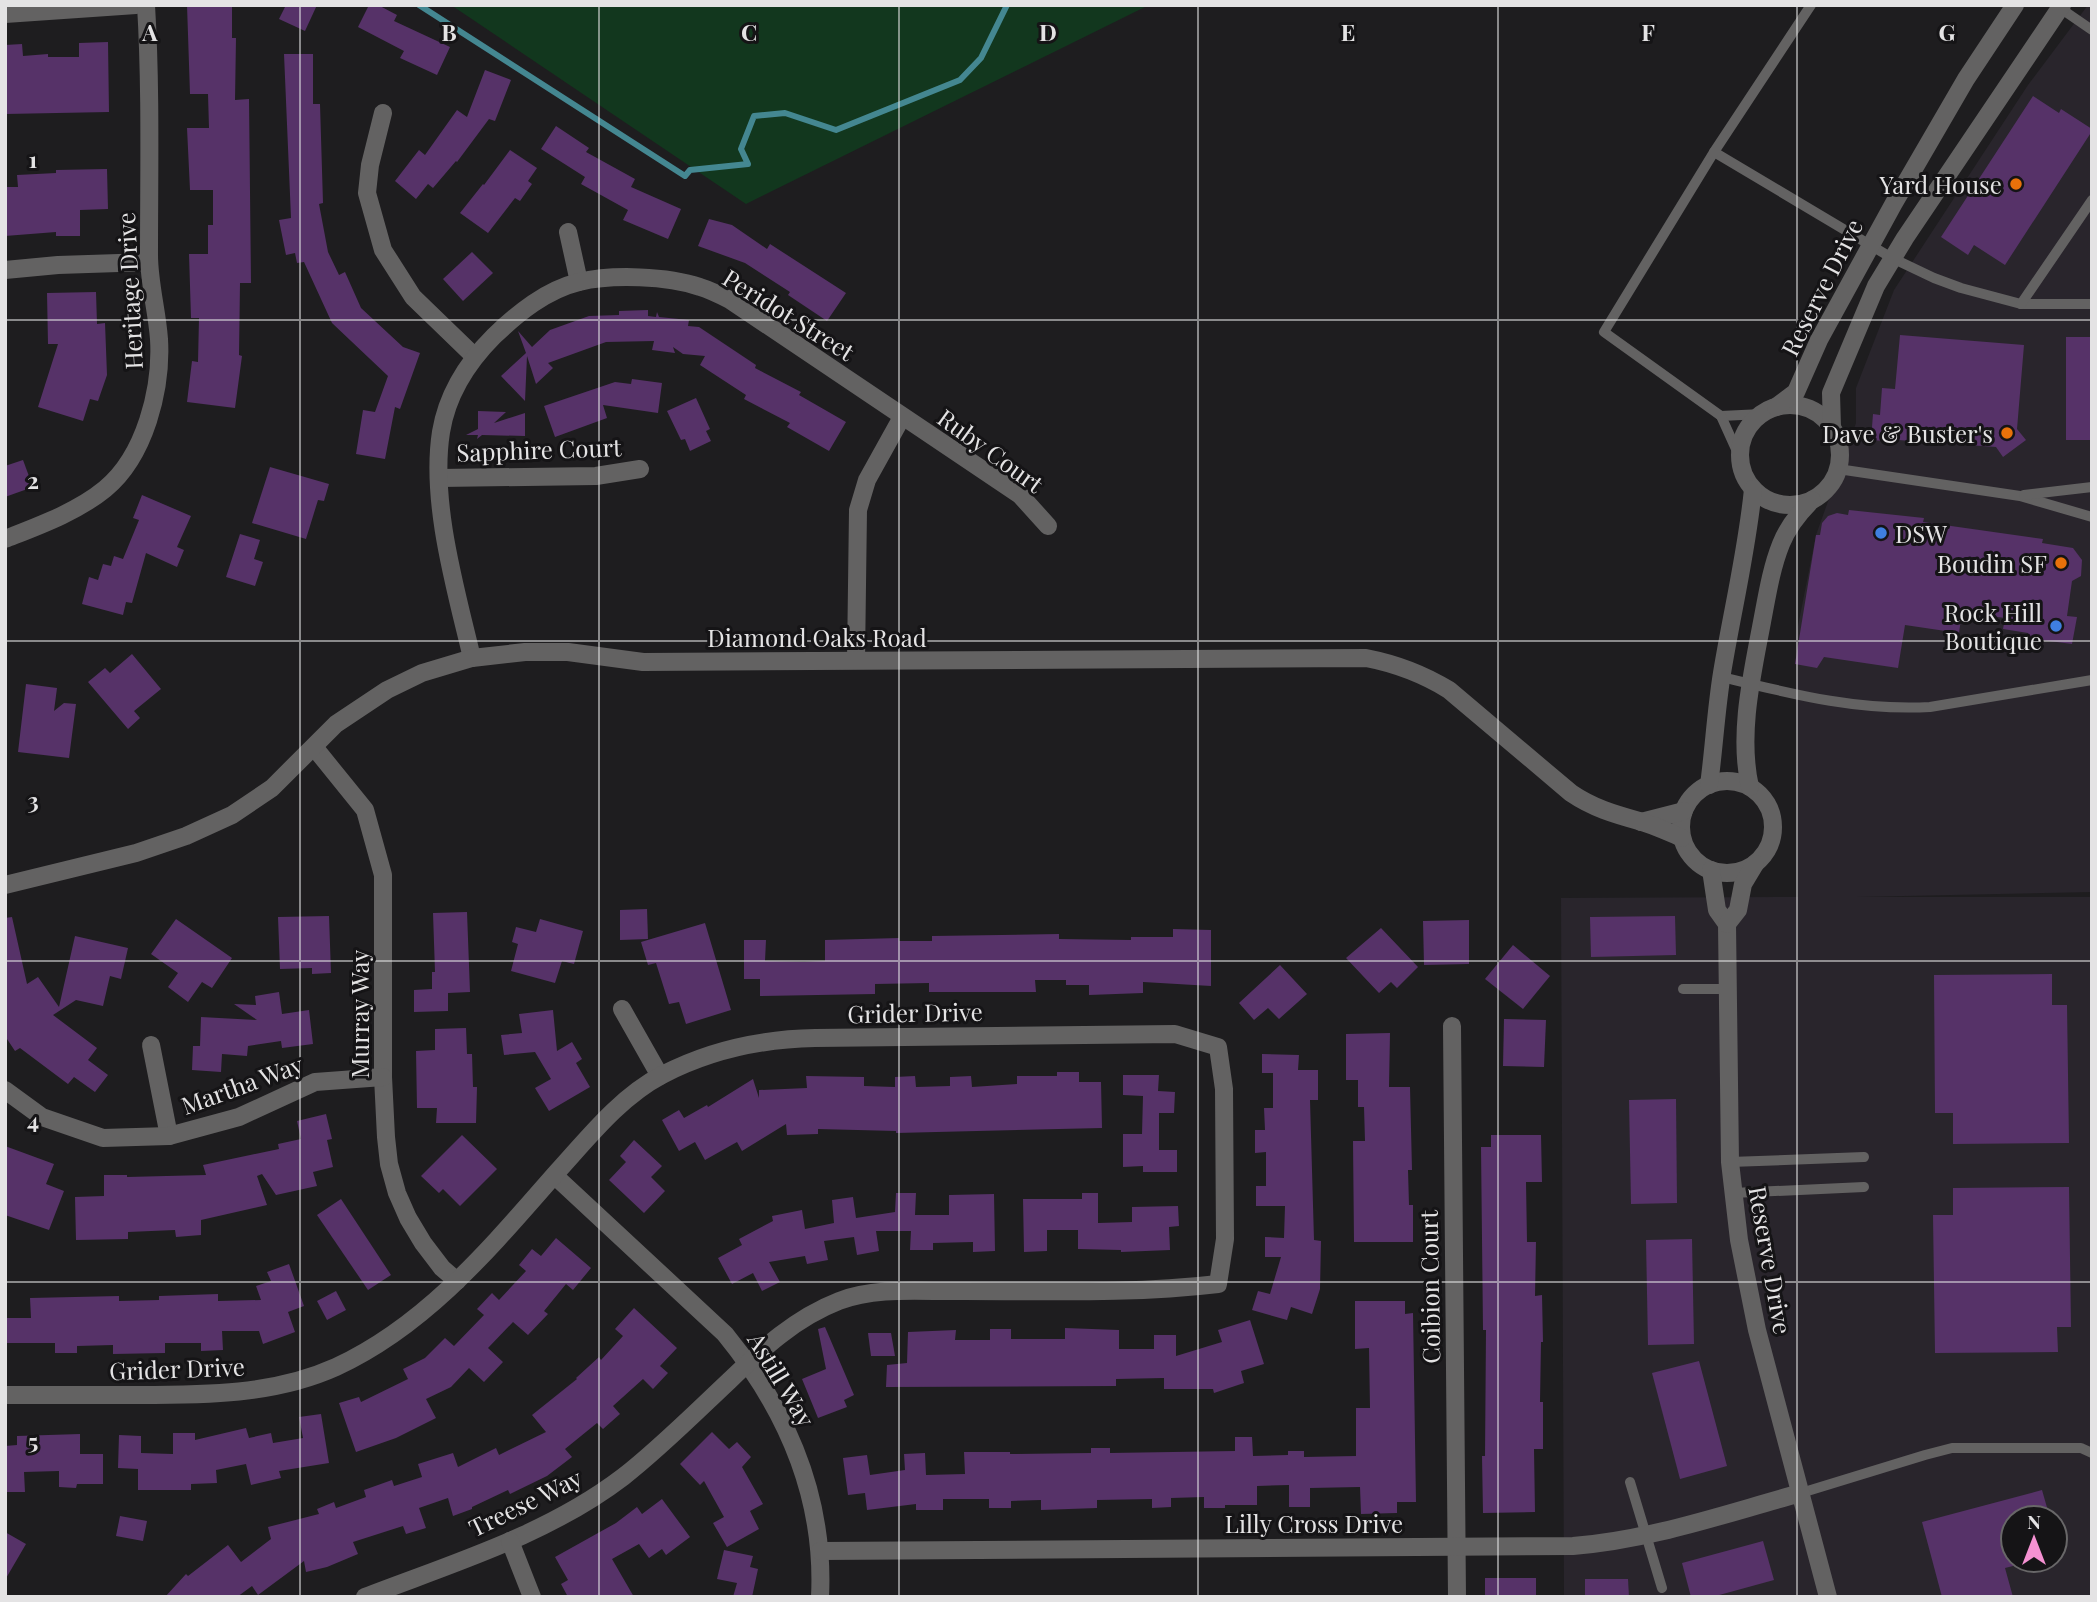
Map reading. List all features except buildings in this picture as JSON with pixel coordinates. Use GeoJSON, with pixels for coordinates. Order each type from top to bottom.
{"type":"FeatureCollection","features":[{"type":"Feature","properties":{"kind":"street"},"geometry":{"type":"LineString","coordinates":[[5,14],[136,5]]}},
{"type":"Feature","properties":{"kind":"street","name":"Heritage Drive"},"geometry":{"type":"LineString","coordinates":[[5,540],[71,510],[105,489],[127,464],[144,432],[157,392],[159,340],[149,262],[149,49],[146,5]]}},
{"type":"Feature","properties":{"kind":"street","name":"Reserve Drive"},"geometry":{"type":"LineString","coordinates":[[1769,411],[1796,392],[1819,340],[1871,245],[1961,88],[2015,5]]}},
{"type":"Feature","properties":{"kind":"street","name":"Reserve Drive"},"geometry":{"type":"LineString","coordinates":[[1832,428],[1831,393],[1876,286],[1892,258],[2061,7]]}},
{"type":"Feature","properties":{"kind":"street"},"geometry":{"type":"LineString","coordinates":[[383,113],[370,165],[368,193],[383,250],[414,297],[474,356]]}},
{"type":"Feature","properties":{"kind":"street"},"geometry":{"type":"LineString","coordinates":[[568,232],[579,282]]}},
{"type":"Feature","properties":{"kind":"street"},"geometry":{"type":"LineString","coordinates":[[5,270],[149,262]]}},
{"type":"Feature","properties":{"kind":"street","name":"Peridot Street"},"geometry":{"type":"LineString","coordinates":[[472,658],[442,519],[442,430],[455,391],[474,356],[509,321],[546,295],[579,282],[623,278],[664,280],[699,286],[730,300],[902,417]]}},
{"type":"Feature","properties":{"kind":"street"},"geometry":{"type":"LineString","coordinates":[[1750,787],[1745,765],[1751,684],[1771,576],[1781,543],[1795,518],[1832,482],[1840,455],[1832,428],[1821,416],[1807,408],[1791,405],[1769,411],[1749,426],[1742,441],[1740,458],[1744,475],[1753,489],[1765,499],[1797,505],[1812,500]]}},
{"type":"Feature","properties":{"kind":"street"},"geometry":{"type":"LineString","coordinates":[[856,660],[858,510],[867,480],[902,417]]}},
{"type":"Feature","properties":{"kind":"street","name":"Ruby Court"},"geometry":{"type":"LineString","coordinates":[[902,417],[1020,495],[1048,526]]}},
{"type":"Feature","properties":{"kind":"street","name":"Sapphire Court"},"geometry":{"type":"LineString","coordinates":[[440,478],[597,475],[640,469]]}},
{"type":"Feature","properties":{"kind":"street"},"geometry":{"type":"LineString","coordinates":[[1709,785],[1722,677],[1733,605],[1749,533],[1753,489]]}},
{"type":"Feature","properties":{"kind":"street","name":"Diamond Oaks Road"},"geometry":{"type":"LineString","coordinates":[[5,885],[136,853],[186,836],[232,814],[272,788],[336,724],[387,691],[422,673],[472,658],[524,652],[568,652],[642,662],[1366,658],[1393,663],[1435,681],[1588,804],[1682,838]]}},
{"type":"Feature","properties":{"kind":"street","name":"Murray Way"},"geometry":{"type":"LineString","coordinates":[[314,747],[365,810],[383,875],[383,1077],[389,1164],[408,1218],[442,1268],[457,1282]]}},
{"type":"Feature","properties":{"kind":"street"},"geometry":{"type":"LineString","coordinates":[[1722,781],[1750,787],[1762,797],[1770,809],[1773,824],[1769,846],[1755,864],[1741,871],[1727,873],[1698,863],[1688,852],[1682,838],[1681,823],[1684,811],[1698,791],[1709,785],[1722,781]]}},
{"type":"Feature","properties":{"kind":"street","name":"Diamond Oaks Road"},"geometry":{"type":"LineString","coordinates":[[1641,822],[1684,811]]}},
{"type":"Feature","properties":{"kind":"street","name":"Reserve Drive"},"geometry":{"type":"LineString","coordinates":[[1727,924],[1738,910],[1743,884],[1755,864]]}},
{"type":"Feature","properties":{"kind":"street","name":"Reserve Drive"},"geometry":{"type":"LineString","coordinates":[[1712,870],[1717,910],[1727,924],[1730,1162],[1733,1194],[1750,1298],[1828,1597]]}},
{"type":"Feature","properties":{"kind":"street"},"geometry":{"type":"LineString","coordinates":[[622,1009],[660,1076]]}},
{"type":"Feature","properties":{"kind":"street","name":"Coibion Court"},"geometry":{"type":"LineString","coordinates":[[1452,1026],[1457,1597]]}},
{"type":"Feature","properties":{"kind":"street","name":"Grider Drive"},"geometry":{"type":"LineString","coordinates":[[5,1395],[223,1394],[298,1380],[334,1368],[369,1351],[430,1308],[623,1103],[660,1076],[699,1059],[737,1047],[778,1039],[1175,1034],[1217,1047],[1224,1089],[1225,1225],[1218,1284],[1168,1290],[865,1294],[842,1299],[814,1311],[782,1332],[748,1362]]}},
{"type":"Feature","properties":{"kind":"street"},"geometry":{"type":"LineString","coordinates":[[151,1045],[169,1136]]}},
{"type":"Feature","properties":{"kind":"street","name":"Martha Way"},"geometry":{"type":"LineString","coordinates":[[5,1090],[42,1116],[103,1138],[169,1136],[239,1116],[315,1082],[383,1077]]}},
{"type":"Feature","properties":{"kind":"street","name":"Astill Way"},"geometry":{"type":"LineString","coordinates":[[555,1176],[725,1334],[748,1362],[778,1410],[795,1449],[816,1518],[820,1551],[820,1597]]}},
{"type":"Feature","properties":{"kind":"street","name":"Treese Way"},"geometry":{"type":"LineString","coordinates":[[365,1597],[510,1541],[587,1502],[624,1476],[748,1362]]}},
{"type":"Feature","properties":{"kind":"street","name":"Lilly Cross Drive"},"geometry":{"type":"LineString","coordinates":[[820,1551],[1573,1546],[1606,1544],[1801,1493]]}},
{"type":"Feature","properties":{"kind":"street"},"geometry":{"type":"LineString","coordinates":[[510,1541],[532,1597]]}},
{"type":"Feature","properties":{"kind":"lane"},"geometry":{"type":"LineString","coordinates":[[1740,458],[1721,416],[1604,332],[1714,152],[1811,5]]}},
{"type":"Feature","properties":{"kind":"lane"},"geometry":{"type":"LineString","coordinates":[[2061,7],[2092,30]]}},
{"type":"Feature","properties":{"kind":"lane"},"geometry":{"type":"LineString","coordinates":[[1714,152],[1892,258],[1961,289],[2021,304],[2092,304]]}},
{"type":"Feature","properties":{"kind":"lane"},"geometry":{"type":"LineString","coordinates":[[2021,304],[2092,200]]}},
{"type":"Feature","properties":{"kind":"lane"},"geometry":{"type":"LineString","coordinates":[[1721,416],[1769,411]]}},
{"type":"Feature","properties":{"kind":"lane"},"geometry":{"type":"LineString","coordinates":[[1838,469],[2020,496],[2092,517]]}},
{"type":"Feature","properties":{"kind":"lane"},"geometry":{"type":"LineString","coordinates":[[2020,496],[2092,487]]}},
{"type":"Feature","properties":{"kind":"lane"},"geometry":{"type":"LineString","coordinates":[[1722,677],[1855,706],[1903,708],[1930,707],[2092,680]]}},
{"type":"Feature","properties":{"kind":"lane"},"geometry":{"type":"LineString","coordinates":[[1683,989],[1728,989]]}},
{"type":"Feature","properties":{"kind":"lane"},"geometry":{"type":"LineString","coordinates":[[1730,1162],[1864,1157]]}},
{"type":"Feature","properties":{"kind":"lane"},"geometry":{"type":"LineString","coordinates":[[1733,1194],[1864,1187]]}},
{"type":"Feature","properties":{"kind":"lane"},"geometry":{"type":"LineString","coordinates":[[1801,1493],[1952,1448],[2081,1448],[2092,1453]]}},
{"type":"Feature","properties":{"kind":"lane"},"geometry":{"type":"LineString","coordinates":[[1630,1482],[1662,1588]]}},
{"type":"Feature","properties":{"kind":"shaded area"},"geometry":{"type":"Polygon","coordinates":[[[2088,5],[2092,5],[2092,892],[1857,897],[2092,897],[2092,1597],[1564,1597],[1561,898],[1798,897],[1796,636],[1816,535],[1856,423],[1856,388],[1894,290],[2028,85],[2088,5]]]}},
{"type":"Feature","properties":{"kind":"green space"},"geometry":{"type":"Polygon","coordinates":[[[451,5],[1149,5],[746,204],[451,5]]]}},
{"type":"Feature","properties":{"kind":"waterway"},"geometry":{"type":"LineString","coordinates":[[419,5],[685,176],[690,170],[748,164],[741,149],[754,116],[785,113],[836,130],[960,80],[981,58],[1007,5]]}},
{"type":"Feature","properties":{"kind":"place","name":"Yard House"},"geometry":{"type":"Point","coordinates":[2016,184]}},
{"type":"Feature","properties":{"kind":"place","name":"Dave & Buster's"},"geometry":{"type":"Point","coordinates":[2007,433]}},
{"type":"Feature","properties":{"kind":"place","name":"DSW"},"geometry":{"type":"Point","coordinates":[1881,533]}},
{"type":"Feature","properties":{"kind":"place","name":"Boudin SF"},"geometry":{"type":"Point","coordinates":[2061,563]}},
{"type":"Feature","properties":{"kind":"place","name":"Rock Hill Boutique"},"geometry":{"type":"Point","coordinates":[2056,626]}}]}
